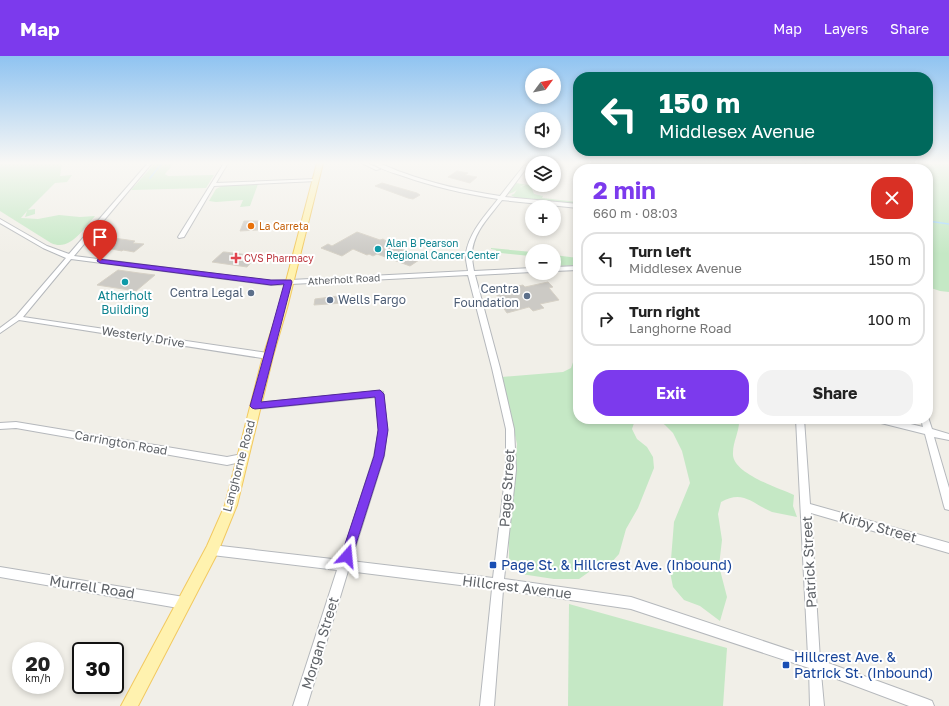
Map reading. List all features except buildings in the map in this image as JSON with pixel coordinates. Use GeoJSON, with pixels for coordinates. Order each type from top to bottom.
{"type":"FeatureCollection","features":[{"type":"Feature","properties":{"kind":"main road","name":"Langhorne Road"},"geometry":{"type":"LineString","coordinates":[[129,706],[212,550],[231,505],[268,356],[312,193]]}},
{"type":"Feature","properties":{"kind":"street"},"geometry":{"type":"LineString","coordinates":[[0,331],[18,318],[124,193]]}},
{"type":"Feature","properties":{"kind":"street"},"geometry":{"type":"LineString","coordinates":[[181,237],[208,193]]}},
{"type":"Feature","properties":{"kind":"street"},"geometry":{"type":"LineString","coordinates":[[457,193],[525,205]]}},
{"type":"Feature","properties":{"kind":"street"},"geometry":{"type":"LineString","coordinates":[[472,193],[499,200],[573,206]]}},
{"type":"Feature","properties":{"kind":"street","name":"Page Street"},"geometry":{"type":"LineString","coordinates":[[487,706],[498,584],[511,470],[510,429],[496,368],[471,273],[468,254],[473,238],[484,219],[504,193]]}},
{"type":"Feature","properties":{"kind":"street"},"geometry":{"type":"LineString","coordinates":[[561,209],[573,210]]}},
{"type":"Feature","properties":{"kind":"street"},"geometry":{"type":"LineString","coordinates":[[0,221],[45,246],[70,257]]}},
{"type":"Feature","properties":{"kind":"street","name":"Atherholt Road"},"geometry":{"type":"LineString","coordinates":[[70,257],[271,282],[525,270]]}},
{"type":"Feature","properties":{"kind":"street"},"geometry":{"type":"LineString","coordinates":[[561,269],[573,268]]}},
{"type":"Feature","properties":{"kind":"street","name":"Westerly Drive"},"geometry":{"type":"LineString","coordinates":[[18,318],[268,356]]}},
{"type":"Feature","properties":{"kind":"street","name":"Morgan Street"},"geometry":{"type":"LineString","coordinates":[[255,406],[380,394],[383,430],[379,456],[300,706]]}},
{"type":"Feature","properties":{"kind":"street","name":"Patrick Street"},"geometry":{"type":"LineString","coordinates":[[800,424],[817,706]]}},
{"type":"Feature","properties":{"kind":"street"},"geometry":{"type":"LineString","coordinates":[[898,424],[949,436]]}},
{"type":"Feature","properties":{"kind":"street"},"geometry":{"type":"LineString","coordinates":[[926,424],[949,506]]}},
{"type":"Feature","properties":{"kind":"street","name":"Carrington Road"},"geometry":{"type":"LineString","coordinates":[[0,426],[16,425],[227,461],[242,458]]}},
{"type":"Feature","properties":{"kind":"street","name":"Kirby Street"},"geometry":{"type":"LineString","coordinates":[[806,507],[949,548]]}},
{"type":"Feature","properties":{"kind":"street","name":"Hillcrest Avenue"},"geometry":{"type":"LineString","coordinates":[[212,550],[498,584],[630,603],[814,664],[927,706]]}},
{"type":"Feature","properties":{"kind":"street","name":"Murrell Road"},"geometry":{"type":"LineString","coordinates":[[0,572],[184,603]]}},
{"type":"Feature","properties":{"kind":"green space"},"geometry":{"type":"Polygon","coordinates":[[[0,193],[45,193],[28,210],[35,209],[35,214],[25,217],[27,211],[21,218],[38,219],[59,215],[80,217],[95,216],[76,238],[70,242],[58,245],[51,243],[0,211],[0,193]]]}},
{"type":"Feature","properties":{"kind":"green space"},"geometry":{"type":"Polygon","coordinates":[[[213,193],[255,193],[250,206],[240,207],[243,200],[216,202],[209,201],[213,193]]]}},
{"type":"Feature","properties":{"kind":"green space"},"geometry":{"type":"Polygon","coordinates":[[[514,193],[534,193],[543,196],[542,198],[560,200],[516,198],[511,195],[514,193]]]}},
{"type":"Feature","properties":{"kind":"green space"},"geometry":{"type":"Polygon","coordinates":[[[933,193],[949,193],[949,292],[933,289],[933,193]]]}},
{"type":"Feature","properties":{"kind":"green space"},"geometry":{"type":"Polygon","coordinates":[[[561,200],[573,201],[573,204],[561,202],[561,200]]]}},
{"type":"Feature","properties":{"kind":"green space"},"geometry":{"type":"Polygon","coordinates":[[[491,249],[525,251],[525,255],[499,254],[496,253],[496,250],[491,249]]]}},
{"type":"Feature","properties":{"kind":"green space"},"geometry":{"type":"Polygon","coordinates":[[[561,256],[573,257],[573,265],[561,266],[561,256]]]}},
{"type":"Feature","properties":{"kind":"green space"},"geometry":{"type":"Polygon","coordinates":[[[573,362],[573,424],[634,424],[632,429],[637,439],[647,447],[653,457],[654,468],[638,508],[626,529],[619,554],[610,564],[596,567],[579,579],[554,579],[521,574],[509,562],[509,537],[517,444],[502,377],[563,372],[571,368],[573,362]]]}},
{"type":"Feature","properties":{"kind":"green space"},"geometry":{"type":"Polygon","coordinates":[[[664,424],[738,424],[733,449],[734,460],[747,473],[757,479],[794,495],[793,506],[797,517],[772,512],[742,497],[729,498],[721,502],[718,514],[722,540],[719,566],[727,597],[720,621],[700,606],[684,600],[673,587],[670,572],[674,522],[690,483],[682,451],[673,433],[664,424]]]}},
{"type":"Feature","properties":{"kind":"green space"},"geometry":{"type":"Polygon","coordinates":[[[569,604],[727,648],[723,706],[568,706],[569,604]]]}},
{"type":"Feature","properties":{"kind":"waterway"},"geometry":{"type":"LineString","coordinates":[[933,222],[949,224]]}},
{"type":"Feature","properties":{"kind":"place","name":"La Carreta"},"geometry":{"type":"Point","coordinates":[251,226]}},
{"type":"Feature","properties":{"kind":"place","name":"Alan B Pearson Regional Cancer Center"},"geometry":{"type":"Point","coordinates":[378,249]}},
{"type":"Feature","properties":{"kind":"place","name":"CVS Pharmacy"},"geometry":{"type":"Point","coordinates":[236,258]}},
{"type":"Feature","properties":{"kind":"place","name":"Atherholt Building"},"geometry":{"type":"Point","coordinates":[125,282]}},
{"type":"Feature","properties":{"kind":"place","name":"Centra Legal"},"geometry":{"type":"Point","coordinates":[251,293]}},
{"type":"Feature","properties":{"kind":"place","name":"Centra Foundation"},"geometry":{"type":"Point","coordinates":[527,296]}},
{"type":"Feature","properties":{"kind":"place","name":"Wells Fargo"},"geometry":{"type":"Point","coordinates":[330,300]}},
{"type":"Feature","properties":{"kind":"place","name":"Page St. & Hillcrest Ave. (Inbound)"},"geometry":{"type":"Point","coordinates":[493,565]}},
{"type":"Feature","properties":{"kind":"place","name":"Hillcrest Ave. & Patrick St. (Inbound)"},"geometry":{"type":"Point","coordinates":[786,665]}},
{"type":"Feature","properties":{"kind":"route"},"geometry":{"type":"LineString","coordinates":[[100,261],[271,282],[289,282],[255,406],[380,394],[383,430],[379,456],[347,556]]}}]}
